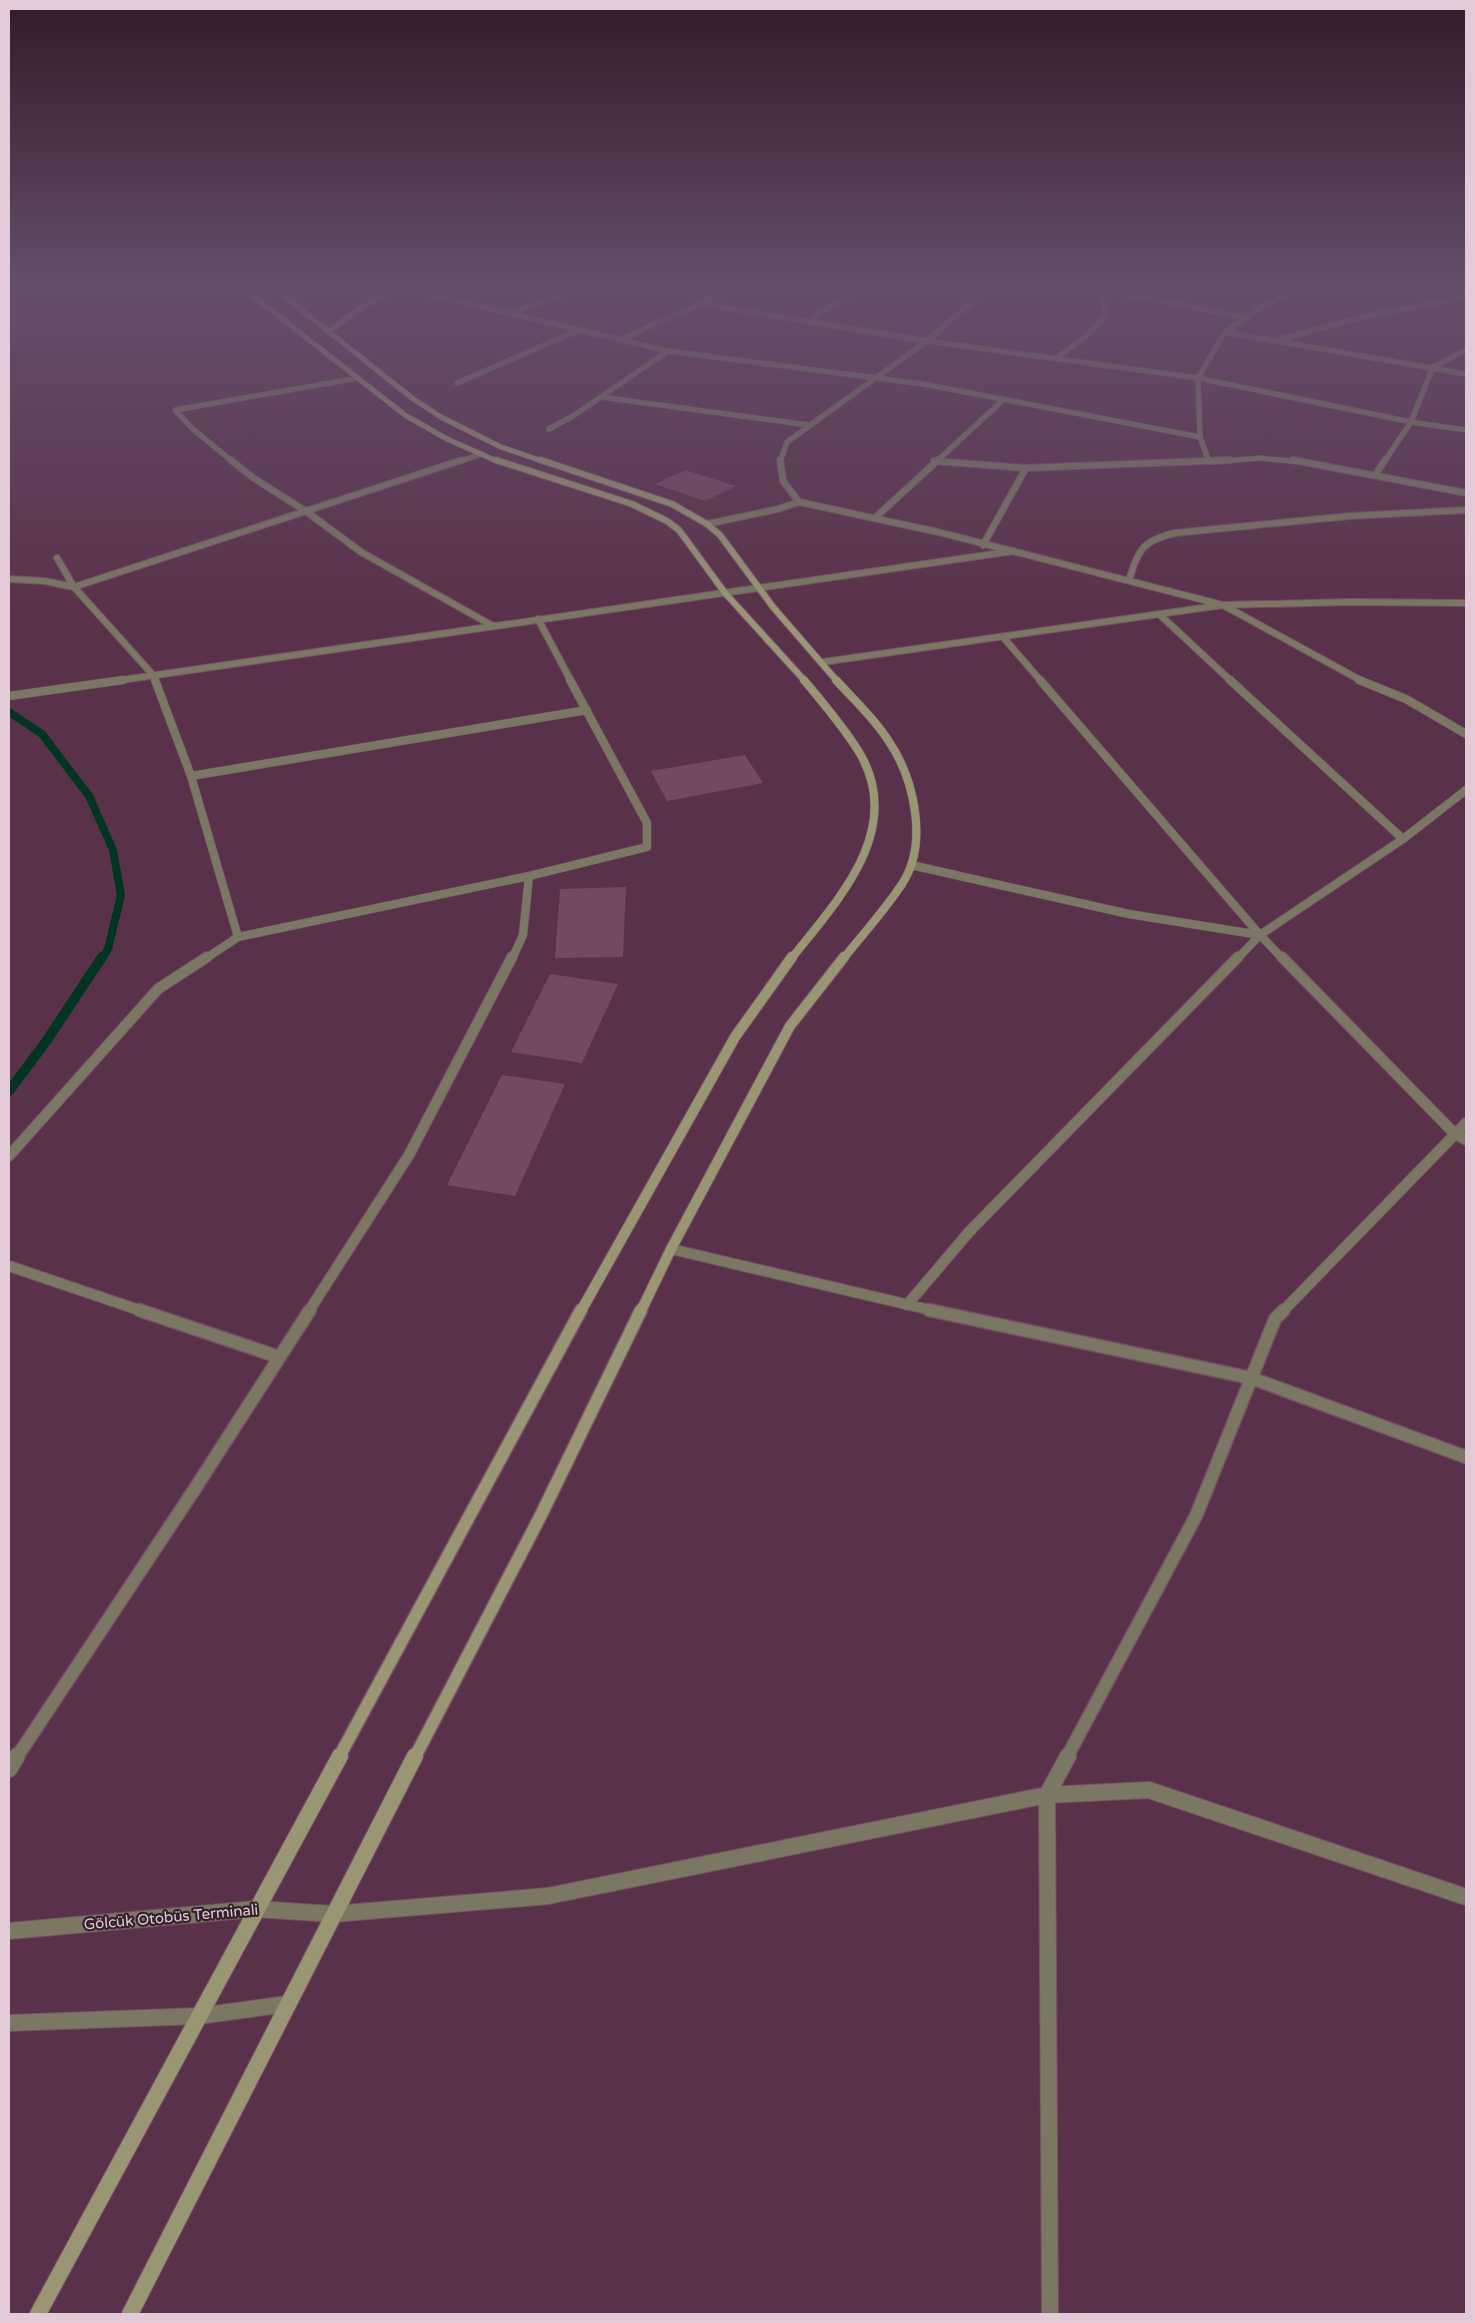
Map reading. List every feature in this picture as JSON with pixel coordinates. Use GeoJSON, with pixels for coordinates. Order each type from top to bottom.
{"type":"FeatureCollection","features":[{"type":"Feature","properties":{"kind":"main road"},"geometry":{"type":"LineString","coordinates":[[38,2314],[667,1154],[735,1037],[781,970],[843,894],[858,869],[871,838],[874,821],[873,786],[860,753],[837,720],[794,668],[725,593],[679,530],[667,521],[632,504],[502,463],[447,439],[405,415],[381,396]]}},
{"type":"Feature","properties":{"kind":"main road"},"geometry":{"type":"LineString","coordinates":[[130,2314],[333,1914],[540,1517],[671,1249],[790,1026],[827,977],[889,903],[903,883],[911,865],[916,810],[910,786],[900,760],[888,739],[759,588],[720,535],[707,524],[672,504],[530,458],[472,434],[410,396]]}},
{"type":"Feature","properties":{"kind":"street"},"geometry":{"type":"LineString","coordinates":[[253,396],[175,410],[194,430],[245,471],[307,512],[361,552],[493,626]]}},
{"type":"Feature","properties":{"kind":"street"},"geometry":{"type":"LineString","coordinates":[[799,502],[785,486],[779,468],[779,455],[787,442],[848,396]]}},
{"type":"Feature","properties":{"kind":"street"},"geometry":{"type":"LineString","coordinates":[[985,396],[1200,437]]}},
{"type":"Feature","properties":{"kind":"street"},"geometry":{"type":"LineString","coordinates":[[1199,396],[1200,437],[1209,462]]}},
{"type":"Feature","properties":{"kind":"street"},"geometry":{"type":"LineString","coordinates":[[1287,396],[1411,422],[1466,430]]}},
{"type":"Feature","properties":{"kind":"street"},"geometry":{"type":"LineString","coordinates":[[1375,475],[1411,422],[1421,396]]}},
{"type":"Feature","properties":{"kind":"street"},"geometry":{"type":"LineString","coordinates":[[549,429],[602,397],[809,425]]}},
{"type":"Feature","properties":{"kind":"street"},"geometry":{"type":"LineString","coordinates":[[876,517],[934,461],[1003,400]]}},
{"type":"Feature","properties":{"kind":"street"},"geometry":{"type":"LineString","coordinates":[[9,579],[44,581],[74,587],[481,454]]}},
{"type":"Feature","properties":{"kind":"street"},"geometry":{"type":"LineString","coordinates":[[934,461],[1026,468],[1286,458],[1466,493]]}},
{"type":"Feature","properties":{"kind":"street"},"geometry":{"type":"LineString","coordinates":[[983,545],[1026,468]]}},
{"type":"Feature","properties":{"kind":"street"},"geometry":{"type":"LineString","coordinates":[[707,524],[778,509],[799,502],[876,517],[1223,605],[1348,676],[1406,699],[1466,734]]}},
{"type":"Feature","properties":{"kind":"street"},"geometry":{"type":"LineString","coordinates":[[1129,580],[1141,546],[1148,540],[1175,533],[1350,516],[1466,510]]}},
{"type":"Feature","properties":{"kind":"street"},"geometry":{"type":"LineString","coordinates":[[9,696],[1014,551]]}},
{"type":"Feature","properties":{"kind":"street"},"geometry":{"type":"LineString","coordinates":[[57,558],[74,587],[153,675],[191,776],[238,937]]}},
{"type":"Feature","properties":{"kind":"street"},"geometry":{"type":"LineString","coordinates":[[823,662],[1223,605],[1350,602],[1466,603]]}},
{"type":"Feature","properties":{"kind":"street"},"geometry":{"type":"LineString","coordinates":[[1160,614],[1402,839]]}},
{"type":"Feature","properties":{"kind":"street"},"geometry":{"type":"LineString","coordinates":[[9,1156],[158,989],[238,937],[529,876],[646,847],[647,824],[538,620]]}},
{"type":"Feature","properties":{"kind":"street"},"geometry":{"type":"LineString","coordinates":[[1003,637],[1260,935],[1454,1132],[1466,1140]]}},
{"type":"Feature","properties":{"kind":"street"},"geometry":{"type":"LineString","coordinates":[[191,776],[587,710]]}},
{"type":"Feature","properties":{"kind":"street"},"geometry":{"type":"LineString","coordinates":[[1452,726],[1466,726]]}},
{"type":"Feature","properties":{"kind":"street"},"geometry":{"type":"LineString","coordinates":[[907,1305],[969,1232],[1260,935],[1402,839],[1466,790]]}},
{"type":"Feature","properties":{"kind":"street"},"geometry":{"type":"LineString","coordinates":[[911,865],[1129,914],[1260,935]]}},
{"type":"Feature","properties":{"kind":"street"},"geometry":{"type":"LineString","coordinates":[[9,1769],[196,1487],[409,1155],[495,993],[522,935],[529,876]]}},
{"type":"Feature","properties":{"kind":"street"},"geometry":{"type":"LineString","coordinates":[[1050,2314],[1047,1795],[1196,1516],[1275,1319],[1454,1132],[1466,1123]]}},
{"type":"Feature","properties":{"kind":"street"},"geometry":{"type":"LineString","coordinates":[[671,1249],[907,1305],[1251,1378],[1466,1457]]}},
{"type":"Feature","properties":{"kind":"street"},"geometry":{"type":"LineString","coordinates":[[9,1266],[279,1357]]}},
{"type":"Feature","properties":{"kind":"street","name":"Gölcük Otobüs Terminali"},"geometry":{"type":"LineString","coordinates":[[9,1931],[256,1909],[333,1914],[548,1896],[1047,1795],[1149,1790],[1466,1897]]}},
{"type":"Feature","properties":{"kind":"street"},"geometry":{"type":"LineString","coordinates":[[9,2023],[198,2016],[287,2004]]}},
{"type":"Feature","properties":{"kind":"building"},"geometry":{"type":"Polygon","coordinates":[[[685,470],[736,486],[705,501],[655,484],[685,470]]]}},
{"type":"Feature","properties":{"kind":"building"},"geometry":{"type":"Polygon","coordinates":[[[745,755],[763,783],[667,801],[651,771],[745,755]]]}},
{"type":"Feature","properties":{"kind":"building"},"geometry":{"type":"Polygon","coordinates":[[[626,887],[623,957],[555,958],[560,889],[626,887]]]}},
{"type":"Feature","properties":{"kind":"building"},"geometry":{"type":"Polygon","coordinates":[[[550,974],[618,984],[582,1063],[511,1052],[550,974]]]}},
{"type":"Feature","properties":{"kind":"building"},"geometry":{"type":"Polygon","coordinates":[[[502,1075],[565,1084],[515,1196],[447,1185],[502,1075]]]}},
{"type":"Feature","properties":{"kind":"waterway"},"geometry":{"type":"LineString","coordinates":[[9,712],[42,734],[89,796],[113,850],[121,895],[108,949],[102,959]]}},
{"type":"Feature","properties":{"kind":"waterway"},"geometry":{"type":"LineString","coordinates":[[9,1091],[45,1043],[102,957]]}}]}
